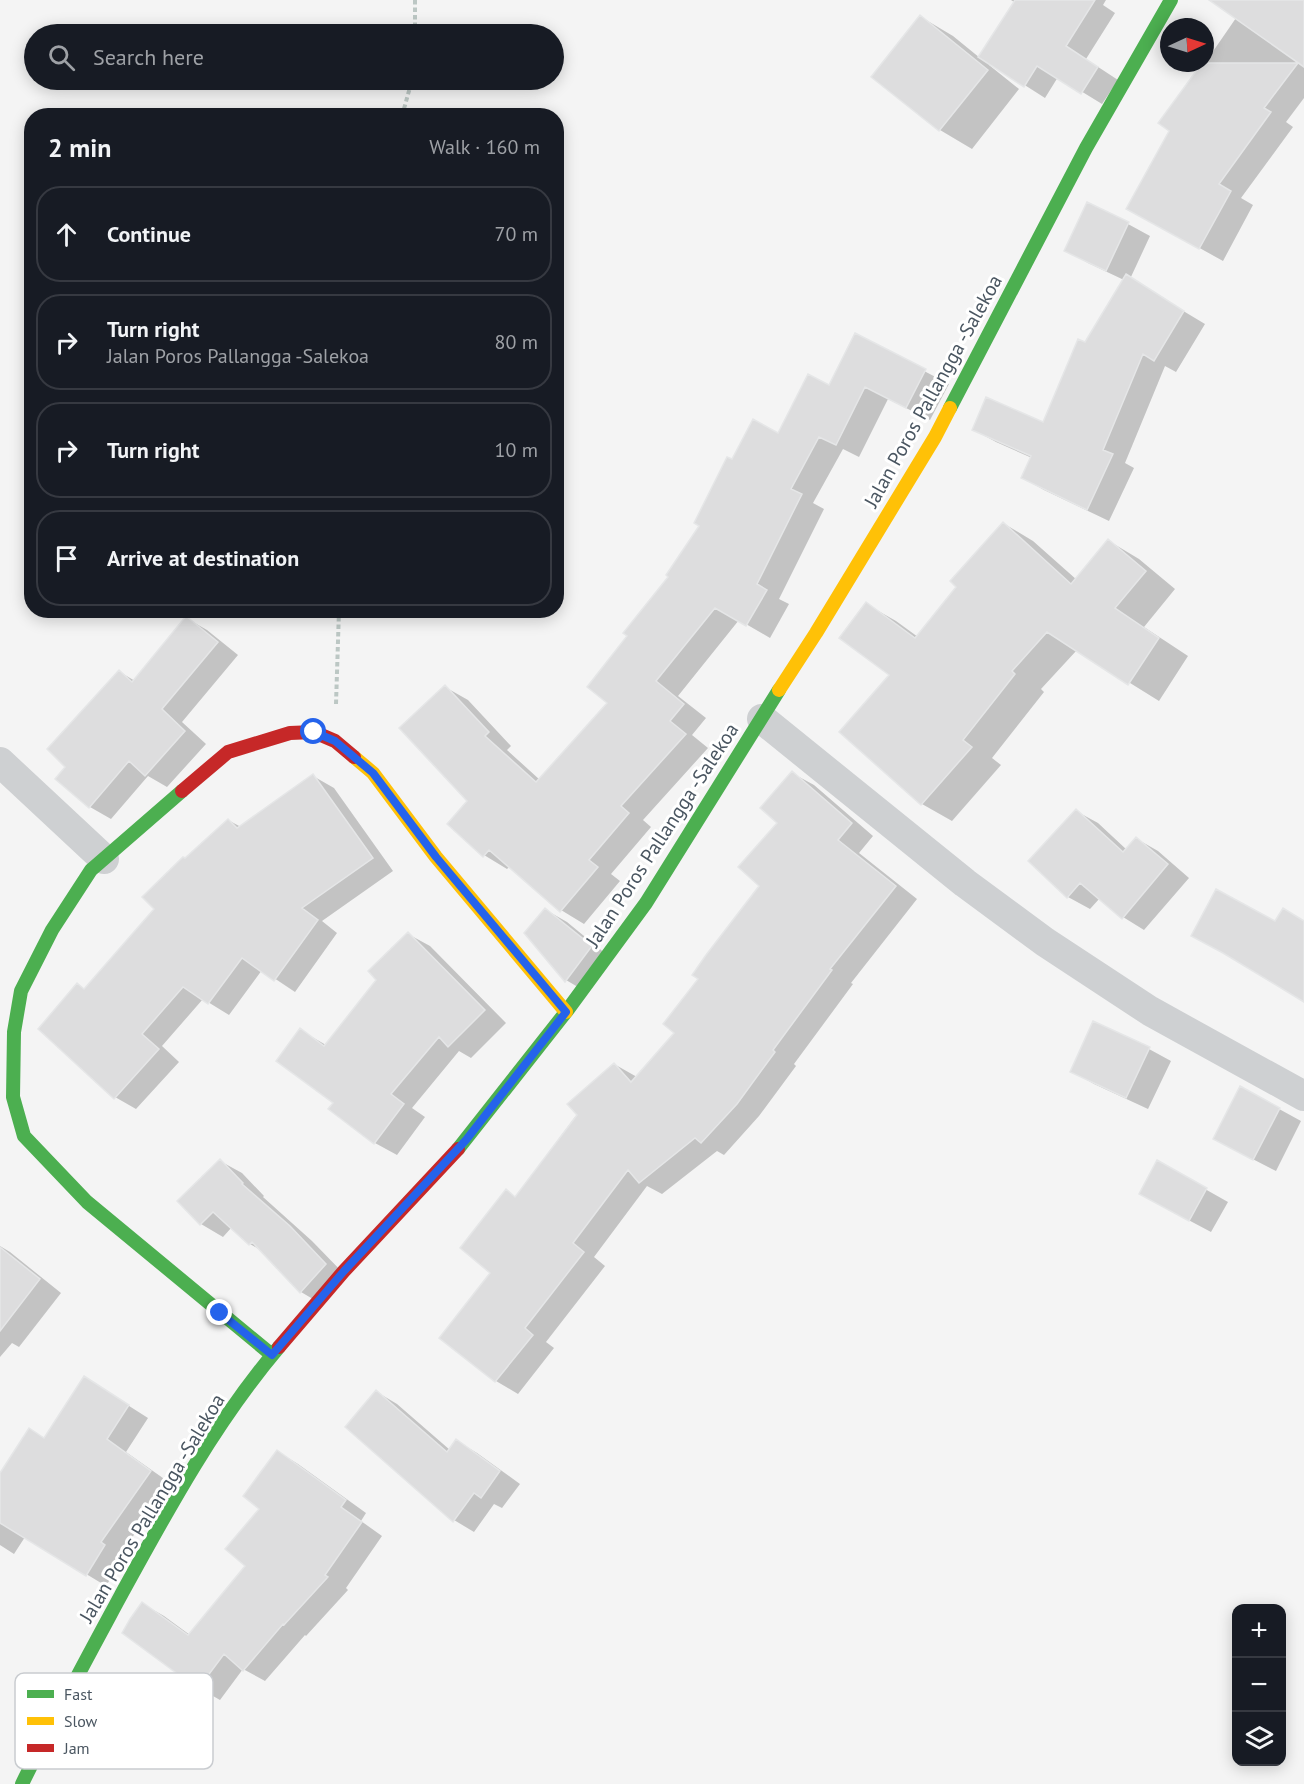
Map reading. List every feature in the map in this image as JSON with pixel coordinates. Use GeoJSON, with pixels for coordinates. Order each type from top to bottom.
{"type":"FeatureCollection","features":[{"type":"Feature","properties":{"kind":"main road","name":"Jalan Poros Pallangga -Salekoa"},"geometry":{"type":"LineString","coordinates":[[79,1673],[196,1463],[256,1374],[344,1271],[466,1140],[566,1012],[646,903],[816,633],[935,437],[1086,148],[1171,0]]}},
{"type":"Feature","properties":{"kind":"main road"},"geometry":{"type":"LineString","coordinates":[[272,1355],[87,1202],[24,1136],[13,1097],[14,1032],[21,992],[52,930],[91,870],[228,752],[290,733],[314,732],[335,741],[373,773],[436,857],[566,1012]]}},
{"type":"Feature","properties":{"kind":"main road","name":"Jalan Poros Pallangga -Salekoa"},"geometry":{"type":"LineString","coordinates":[[22,1784],[29,1769]]}},
{"type":"Feature","properties":{"kind":"street"},"geometry":{"type":"LineString","coordinates":[[762,719],[965,883],[1045,942],[1150,1011],[1304,1096]]}},
{"type":"Feature","properties":{"kind":"street"},"geometry":{"type":"LineString","coordinates":[[0,762],[104,859]]}},
{"type":"Feature","properties":{"kind":"path"},"geometry":{"type":"LineString","coordinates":[[415,0],[415,24]]}},
{"type":"Feature","properties":{"kind":"path"},"geometry":{"type":"LineString","coordinates":[[404,108],[409,90]]}},
{"type":"Feature","properties":{"kind":"path"},"geometry":{"type":"LineString","coordinates":[[335,741],[339,618]]}},
{"type":"Feature","properties":{"kind":"building"},"geometry":{"type":"Polygon","coordinates":[[[1015,0],[1095,0],[1066,46],[1098,67],[1081,94],[1037,66],[1024,87],[978,57],[1015,0]]]}},
{"type":"Feature","properties":{"kind":"building"},"geometry":{"type":"Polygon","coordinates":[[[1209,0],[1304,0],[1304,67],[1209,0]]]}},
{"type":"Feature","properties":{"kind":"building"},"geometry":{"type":"Polygon","coordinates":[[[920,15],[988,70],[939,131],[871,77],[920,15]]]}},
{"type":"Feature","properties":{"kind":"building"},"geometry":{"type":"Polygon","coordinates":[[[1214,63],[1298,63],[1264,108],[1271,112],[1219,184],[1231,191],[1199,249],[1126,209],[1169,131],[1158,123],[1195,72],[1214,72],[1214,63]]]}},
{"type":"Feature","properties":{"kind":"building"},"geometry":{"type":"Polygon","coordinates":[[[1087,202],[1129,222],[1106,271],[1064,251],[1087,202]]]}},
{"type":"Feature","properties":{"kind":"building"},"geometry":{"type":"Polygon","coordinates":[[[1126,274],[1184,311],[1154,361],[1143,354],[1103,450],[1113,454],[1087,510],[1021,478],[1031,456],[972,430],[986,397],[1043,422],[1078,339],[1085,342],[1126,274]]]}},
{"type":"Feature","properties":{"kind":"building"},"geometry":{"type":"Polygon","coordinates":[[[855,333],[926,369],[906,408],[865,387],[836,445],[819,437],[791,489],[802,494],[757,584],[767,590],[746,626],[715,608],[656,681],[684,704],[670,721],[686,734],[621,806],[629,813],[589,860],[598,867],[560,912],[489,850],[483,857],[447,824],[467,801],[399,728],[445,685],[489,732],[485,736],[536,782],[607,703],[587,687],[627,636],[623,633],[668,577],[666,575],[699,526],[694,523],[727,457],[732,459],[753,419],[778,433],[808,374],[829,385],[855,333]]]}},
{"type":"Feature","properties":{"kind":"building"},"geometry":{"type":"Polygon","coordinates":[[[1003,522],[1071,584],[1108,539],[1146,571],[1115,608],[1159,638],[1128,685],[1047,632],[1012,671],[1015,674],[963,740],[972,747],[921,805],[839,732],[889,675],[839,638],[866,602],[915,638],[956,587],[950,581],[1003,522]]]}},
{"type":"Feature","properties":{"kind":"building"},"geometry":{"type":"Polygon","coordinates":[[[184,618],[188,618],[218,642],[162,709],[185,731],[145,776],[129,761],[89,808],[55,779],[65,767],[47,749],[119,670],[132,682],[184,618]]]}},
{"type":"Feature","properties":{"kind":"building"},"geometry":{"type":"Polygon","coordinates":[[[792,771],[852,823],[838,840],[896,886],[830,969],[832,970],[773,1050],[775,1052],[737,1104],[701,1143],[695,1138],[639,1183],[628,1170],[573,1243],[584,1252],[525,1328],[533,1335],[495,1382],[439,1338],[490,1273],[460,1248],[506,1189],[515,1197],[577,1115],[567,1104],[614,1063],[631,1082],[674,1033],[663,1024],[698,979],[692,975],[759,886],[738,867],[777,823],[760,808],[792,771]]]}},
{"type":"Feature","properties":{"kind":"building"},"geometry":{"type":"Polygon","coordinates":[[[313,774],[373,858],[302,908],[318,920],[274,981],[242,958],[208,1004],[183,987],[142,1034],[159,1049],[114,1099],[38,1029],[77,983],[84,989],[154,909],[142,897],[183,857],[185,858],[228,819],[237,828],[313,774]]]}},
{"type":"Feature","properties":{"kind":"building"},"geometry":{"type":"Polygon","coordinates":[[[1076,809],[1123,852],[1136,837],[1168,864],[1122,919],[1080,883],[1067,898],[1028,861],[1076,809]]]}},
{"type":"Feature","properties":{"kind":"building"},"geometry":{"type":"Polygon","coordinates":[[[1216,889],[1275,921],[1283,908],[1304,921],[1304,1002],[1191,936],[1216,889]]]}},
{"type":"Feature","properties":{"kind":"building"},"geometry":{"type":"Polygon","coordinates":[[[545,908],[592,946],[565,982],[524,933],[545,908]]]}},
{"type":"Feature","properties":{"kind":"building"},"geometry":{"type":"Polygon","coordinates":[[[408,932],[485,1010],[448,1047],[439,1037],[391,1094],[404,1104],[374,1144],[328,1109],[333,1103],[276,1061],[300,1028],[324,1046],[376,980],[368,971],[408,932]]]}},
{"type":"Feature","properties":{"kind":"building"},"geometry":{"type":"Polygon","coordinates":[[[1093,1021],[1150,1047],[1126,1098],[1070,1072],[1093,1021]]]}},
{"type":"Feature","properties":{"kind":"building"},"geometry":{"type":"Polygon","coordinates":[[[1240,1086],[1280,1108],[1253,1160],[1213,1139],[1240,1086]]]}},
{"type":"Feature","properties":{"kind":"building"},"geometry":{"type":"Polygon","coordinates":[[[220,1159],[242,1184],[290,1226],[326,1264],[300,1293],[252,1242],[249,1245],[213,1212],[200,1225],[177,1201],[220,1159]]]}},
{"type":"Feature","properties":{"kind":"building"},"geometry":{"type":"Polygon","coordinates":[[[1157,1160],[1207,1188],[1189,1221],[1139,1194],[1157,1160]]]}},
{"type":"Feature","properties":{"kind":"building"},"geometry":{"type":"Polygon","coordinates":[[[0,1247],[40,1279],[0,1331],[0,1247]]]}},
{"type":"Feature","properties":{"kind":"building"},"geometry":{"type":"Polygon","coordinates":[[[84,1376],[129,1405],[107,1439],[151,1471],[101,1542],[105,1545],[86,1576],[0,1523],[0,1473],[29,1428],[44,1438],[84,1376]]]}},
{"type":"Feature","properties":{"kind":"building"},"geometry":{"type":"Polygon","coordinates":[[[376,1390],[447,1452],[456,1439],[500,1471],[481,1498],[474,1493],[453,1522],[345,1427],[376,1390]]]}},
{"type":"Feature","properties":{"kind":"building"},"geometry":{"type":"Polygon","coordinates":[[[277,1450],[346,1500],[341,1507],[362,1522],[325,1575],[328,1577],[283,1624],[243,1671],[224,1654],[210,1673],[176,1673],[122,1633],[142,1602],[188,1635],[245,1566],[225,1549],[259,1509],[243,1496],[277,1450]]]}},
{"type":"Feature","properties":{"kind":"traffic: fast"},"geometry":{"type":"LineString","coordinates":[[950,408],[1086,148],[1171,0]]}},
{"type":"Feature","properties":{"kind":"traffic: fast"},"geometry":{"type":"LineString","coordinates":[[458,1149],[566,1012],[646,903],[779,690]]}},
{"type":"Feature","properties":{"kind":"traffic: fast"},"geometry":{"type":"LineString","coordinates":[[182,791],[91,870],[52,930],[21,991],[14,1032],[13,1097],[24,1136],[87,1202],[272,1355]]}},
{"type":"Feature","properties":{"kind":"traffic: fast"},"geometry":{"type":"LineString","coordinates":[[79,1673],[194,1466],[234,1405],[279,1347]]}},
{"type":"Feature","properties":{"kind":"traffic: fast"},"geometry":{"type":"LineString","coordinates":[[22,1784],[30,1769]]}},
{"type":"Feature","properties":{"kind":"traffic: slow"},"geometry":{"type":"LineString","coordinates":[[779,690],[935,437],[950,408]]}},
{"type":"Feature","properties":{"kind":"traffic: slow"},"geometry":{"type":"LineString","coordinates":[[354,757],[373,773],[436,857],[566,1012]]}},
{"type":"Feature","properties":{"kind":"traffic: jam"},"geometry":{"type":"LineString","coordinates":[[182,791],[228,752],[290,733],[314,732],[335,741],[354,757]]}},
{"type":"Feature","properties":{"kind":"traffic: jam"},"geometry":{"type":"LineString","coordinates":[[279,1347],[344,1271],[458,1149]]}},
{"type":"Feature","properties":{"kind":"route"},"geometry":{"type":"LineString","coordinates":[[220,1313],[272,1355],[344,1271],[466,1140],[566,1012],[436,857],[373,773],[335,741],[314,732]]}}]}
